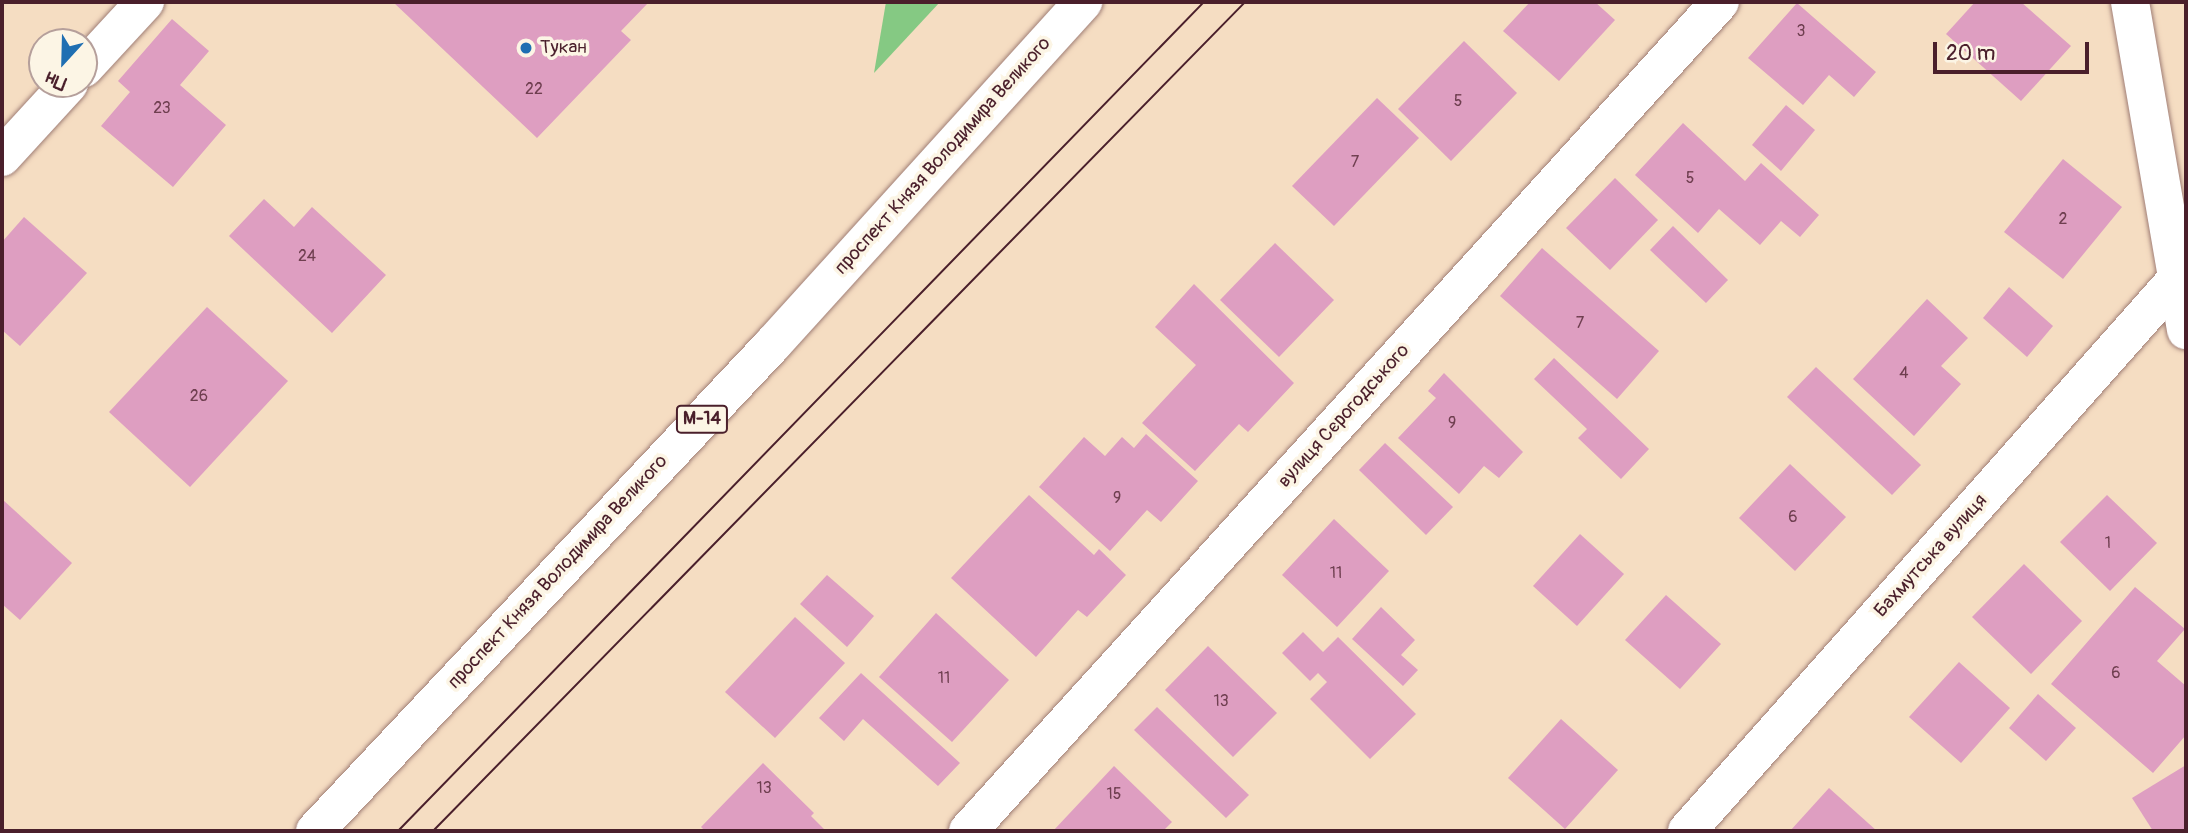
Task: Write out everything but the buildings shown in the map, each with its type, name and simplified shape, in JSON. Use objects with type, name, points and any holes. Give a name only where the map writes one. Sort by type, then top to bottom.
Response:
[{"type":"street","points":[[98,53],[145,2]]},
{"type":"street","name":"проспект Князя Володимира Великого","points":[[314,831],[773,344],[1083,2]]},
{"type":"street","name":"вулиця Сєрогодського","points":[[968,831],[1720,2]]},
{"type":"street","points":[[2130,2],[2186,330]]},
{"type":"street","points":[[2,157],[56,98]]},
{"type":"street","name":"Бахмутська вулиця","points":[[1687,831],[2176,280]]},
{"type":"green space","points":[[886,2],[940,2],[874,73]]},
{"type":"tram line","points":[[398,831],[1204,2]]},
{"type":"tram line","points":[[433,831],[1245,2]]},
{"type":"place","name":"Тукан","points":[[526,48]]}]
